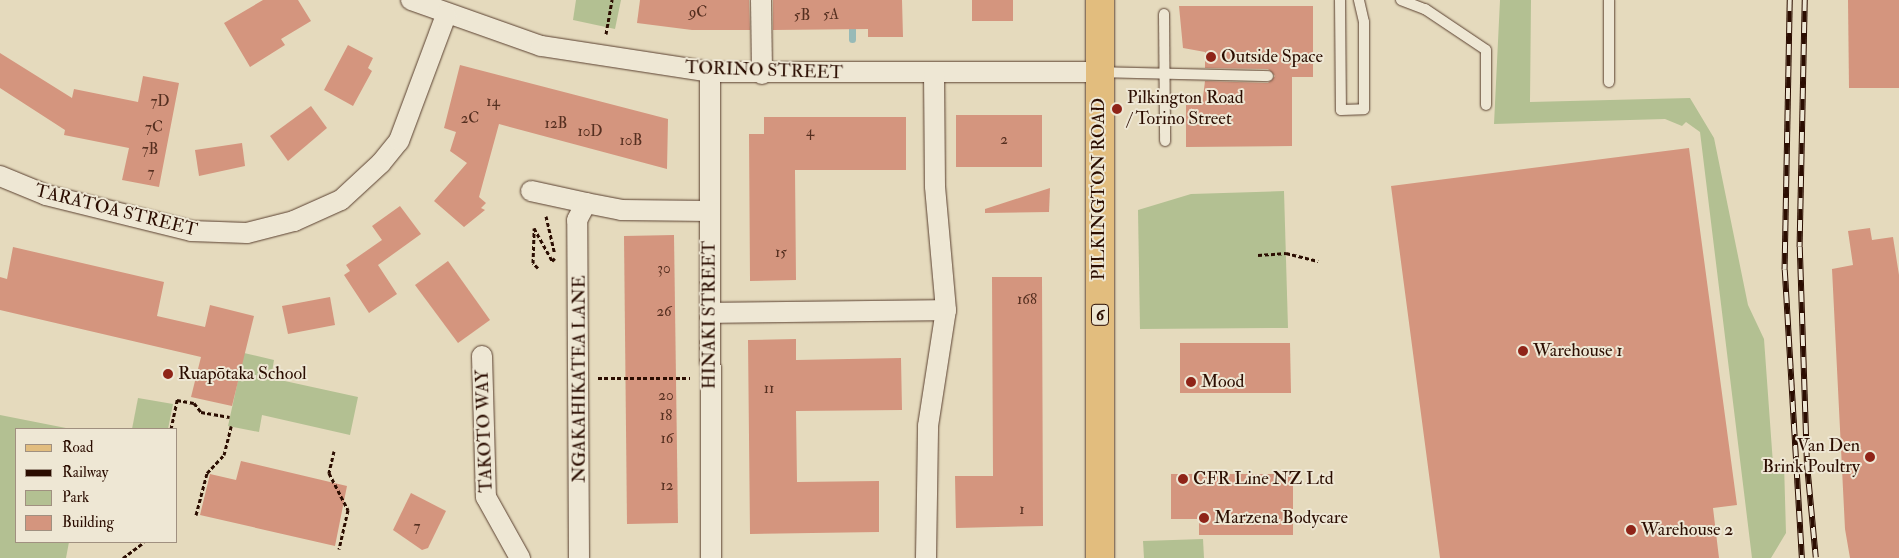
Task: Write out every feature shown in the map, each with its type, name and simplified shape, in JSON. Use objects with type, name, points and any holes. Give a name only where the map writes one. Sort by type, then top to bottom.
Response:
[{"type":"main road","name":"PILKINGTON ROAD","points":[[1100,0],[1098,72],[1100,558]]},
{"type":"street","name":"TORINO STREET","points":[[411,0],[446,15],[527,42],[602,59],[710,72],[762,74],[1098,72]]},
{"type":"street","points":[[761,0],[762,74]]},
{"type":"street","name":"TARATOA STREET","points":[[0,176],[46,195],[191,231],[247,233],[294,222],[340,200],[381,163],[399,141],[446,15]]},
{"type":"street","name":"HINAKI STREET","points":[[710,72],[711,558]]},
{"type":"street","points":[[926,558],[928,426],[946,310],[935,186],[934,74]]},
{"type":"street","points":[[531,191],[621,210],[710,211]]},
{"type":"street","name":"NGAKAHIKATEA LANE","points":[[579,558],[577,220],[586,203]]},
{"type":"street","points":[[711,313],[946,310]]},
{"type":"street","name":"TAKOTO WAY","points":[[482,356],[486,497],[520,558]]},
{"type":"lane","points":[[1340,0],[1341,110],[1364,109],[1364,22],[1359,0]]},
{"type":"lane","points":[[1401,0],[1425,9],[1486,50],[1486,105]]},
{"type":"lane","points":[[1609,0],[1609,82]]},
{"type":"lane","points":[[1164,14],[1165,141]]},
{"type":"lane","points":[[1098,72],[1164,73],[1205,78],[1268,76]]},
{"type":"path","points":[[602,59],[612,0]]},
{"type":"path","points":[[538,268],[533,262],[534,228],[552,261],[556,259],[546,212]]},
{"type":"path","points":[[1258,255],[1286,253],[1318,261]]},
{"type":"path","points":[[592,378],[710,378]]},
{"type":"path","points":[[171,428],[177,400],[194,403],[201,412],[230,418]]},
{"type":"path","points":[[196,515],[207,473],[224,455],[231,426]]},
{"type":"path","points":[[334,451],[330,472],[348,510],[339,549]]},
{"type":"path","points":[[123,558],[143,543]]},
{"type":"green space","points":[[576,0],[621,0],[615,29],[573,20]]},
{"type":"green space","points":[[1500,0],[1531,0],[1530,102],[1690,98],[1714,138],[1748,305],[1764,339],[1773,464],[1784,463],[1786,533],[1771,558],[1752,558],[1700,132],[1686,122],[1682,126],[1665,119],[1494,124]]},
{"type":"green space","points":[[1284,191],[1288,328],[1140,329],[1138,210],[1191,194]]},
{"type":"green space","points":[[244,353],[274,360],[271,378],[358,397],[350,435],[262,415],[259,432],[228,426]]},
{"type":"green space","points":[[138,398],[173,404],[168,428],[132,428]]},
{"type":"green space","points":[[0,415],[66,428],[15,428],[15,543],[69,543],[66,558],[0,558]]},
{"type":"green space","points":[[1203,539],[1204,558],[1144,558],[1143,541]]},
{"type":"building","points":[[263,0],[298,0],[311,21],[281,39],[285,45],[250,67],[224,23]]},
{"type":"building","points":[[640,0],[749,0],[750,30],[692,30],[637,23]]},
{"type":"building","points":[[773,0],[902,0],[903,37],[868,37],[868,29],[773,30]]},
{"type":"building","points":[[972,0],[1013,0],[1013,21],[972,21]]},
{"type":"building","points":[[1848,0],[1899,0],[1899,88],[1849,88]]},
{"type":"building","points":[[1179,6],[1313,6],[1313,77],[1292,77],[1292,146],[1186,147],[1186,105],[1202,105],[1205,81],[1268,83],[1275,76],[1268,69],[1205,68],[1205,52],[1183,48]]},
{"type":"building","points":[[348,45],[373,58],[368,68],[372,71],[353,106],[324,90]]},
{"type":"building","points":[[0,53],[72,98],[74,89],[138,102],[143,76],[179,83],[159,187],[122,180],[129,148],[64,135],[65,130],[0,88]]},
{"type":"building","points":[[460,65],[668,119],[667,169],[499,124],[479,197],[486,203],[481,208],[485,210],[464,227],[434,201],[467,163],[450,151],[456,132],[444,128]]},
{"type":"building","points":[[311,106],[327,128],[288,161],[270,136]]},
{"type":"building","points":[[956,115],[1042,115],[1042,167],[956,167]]},
{"type":"building","points":[[764,117],[906,117],[906,170],[795,170],[796,280],[750,281],[749,134],[764,134]]},
{"type":"building","points":[[242,143],[245,166],[199,176],[195,150]]},
{"type":"building","name":"Warehouse 1","points":[[1689,148],[1737,505],[1713,508],[1719,558],[1440,558],[1391,186]]},
{"type":"building","points":[[1050,188],[1049,212],[985,213],[985,209]]},
{"type":"building","points":[[400,206],[421,234],[378,265],[397,294],[369,313],[344,275],[350,271],[346,265],[382,240],[372,226]]},
{"type":"building","name":"Van Den Brink Poultry","points":[[1870,228],[1872,240],[1893,237],[1899,275],[1899,558],[1850,558],[1845,529],[1832,269],[1853,265],[1848,231]]},
{"type":"building","points":[[674,235],[678,523],[627,524],[624,236]]},
{"type":"building","points":[[13,247],[164,282],[157,316],[205,327],[210,305],[254,316],[232,406],[191,397],[201,357],[0,310],[0,277],[7,279]]},
{"type":"building","points":[[448,261],[490,320],[458,343],[415,285]]},
{"type":"building","points":[[992,277],[1042,277],[1043,526],[956,528],[955,476],[993,476]]},
{"type":"building","points":[[330,297],[335,325],[288,334],[282,306]]},
{"type":"building","points":[[796,339],[796,360],[901,358],[902,410],[796,411],[797,482],[879,481],[879,532],[750,534],[748,340]]},
{"type":"building","points":[[1180,343],[1290,343],[1291,393],[1180,393]]},
{"type":"building","points":[[241,461],[347,486],[335,546],[200,515],[210,474],[236,480]]},
{"type":"building","points":[[1171,474],[1293,474],[1293,535],[1199,535],[1199,519],[1171,519]]},
{"type":"building","points":[[411,493],[446,511],[428,548],[422,550],[393,530]]},
{"type":"waterway","points":[[852,22],[852,39]]},
{"type":"railway","points":[[1790,0],[1785,270],[1802,558]]},
{"type":"railway","points":[[1805,0],[1800,247],[1807,462],[1816,558]]},
{"type":"place","name":"Outside Space","points":[[1211,57]]},
{"type":"place","name":"Pilkington Road / Torino Street","points":[[1117,109]]},
{"type":"place","name":"Warehouse 1","points":[[1523,351]]},
{"type":"place","name":"Ruapōtaka School","points":[[168,374]]},
{"type":"place","name":"Mood","points":[[1191,382]]},
{"type":"place","name":"Van Den Brink Poultry","points":[[1870,457]]},
{"type":"place","name":"CFR Line NZ Ltd","points":[[1183,479]]},
{"type":"place","name":"Marzena Bodycare","points":[[1204,518]]},
{"type":"place","name":"Warehouse 2","points":[[1631,530]]}]
